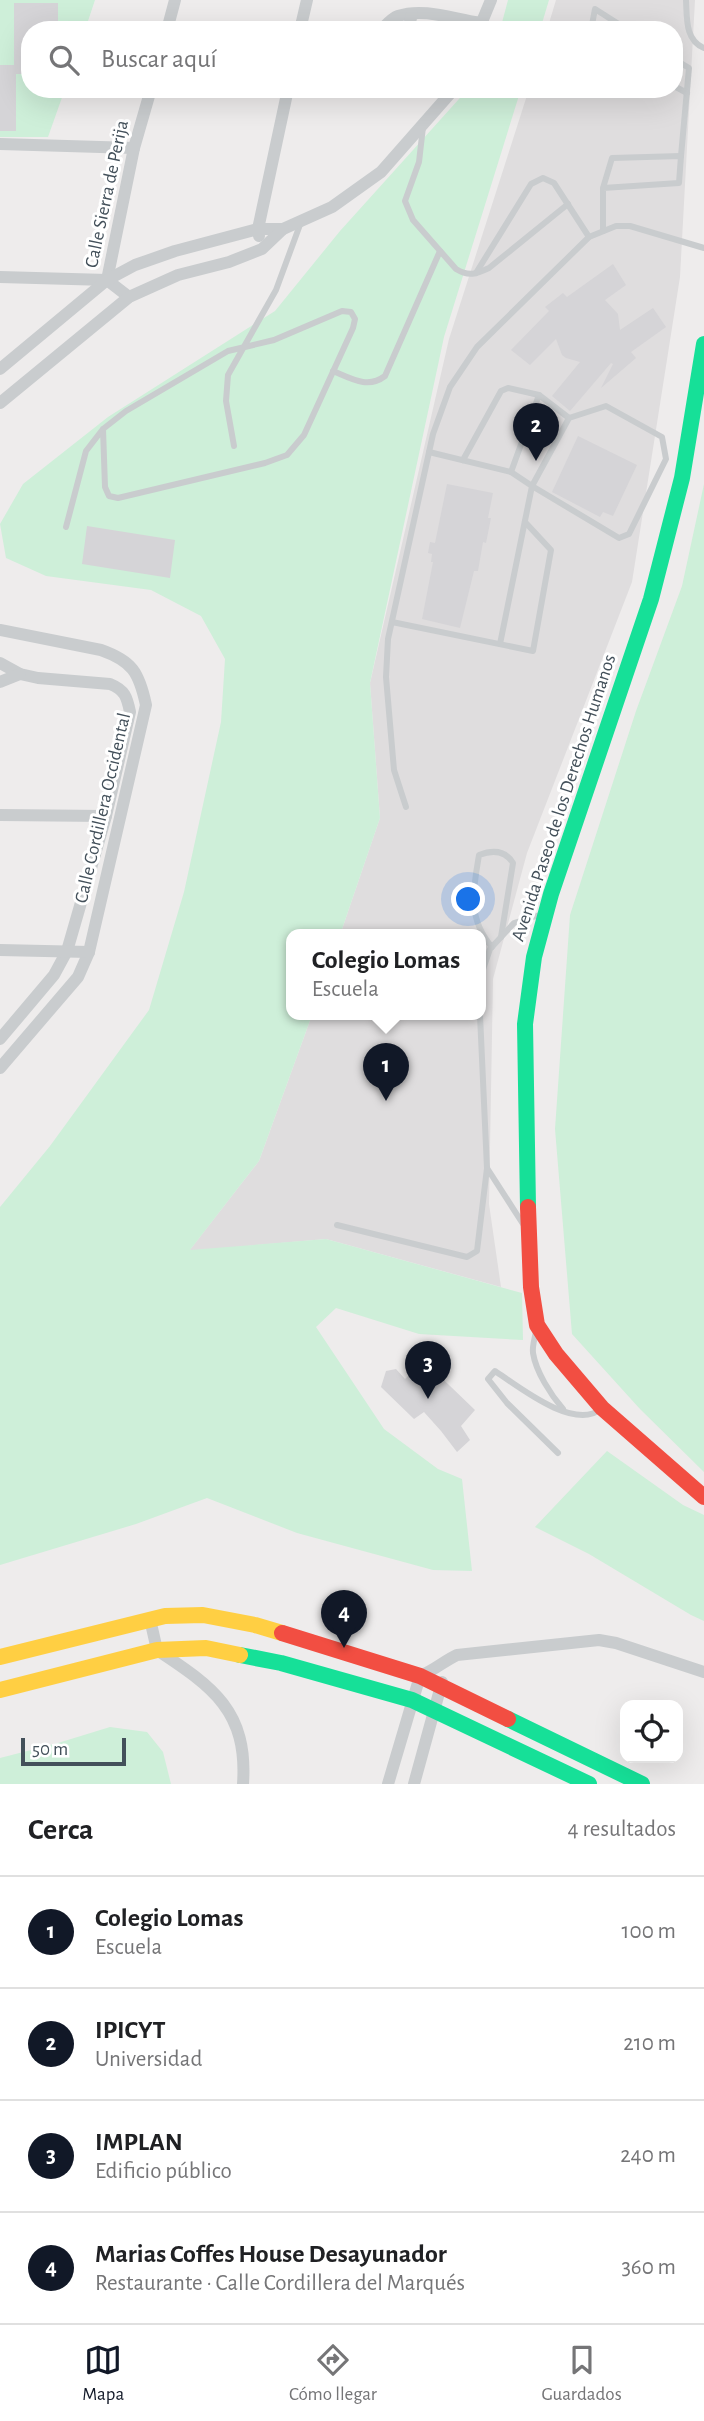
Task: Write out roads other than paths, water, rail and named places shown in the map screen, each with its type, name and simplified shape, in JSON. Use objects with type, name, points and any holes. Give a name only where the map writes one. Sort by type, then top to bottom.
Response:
[{"type":"street","points":[[169,21],[175,0]]},
{"type":"street","points":[[302,21],[307,0]]},
{"type":"street","points":[[482,21],[491,0]]},
{"type":"street","points":[[391,21],[396,16],[434,13],[460,21]]},
{"type":"street","points":[[410,21],[412,14]]},
{"type":"street","name":"Calle Sierra de Perija","points":[[129,297],[107,280],[134,148],[148,98]]},
{"type":"street","points":[[262,249],[258,229],[286,98]]},
{"type":"street","points":[[0,369],[107,280],[135,265],[175,251],[258,229],[283,229],[332,208],[381,172],[446,98]]},
{"type":"street","points":[[0,144],[134,148]]},
{"type":"street","points":[[0,403],[129,297],[178,275],[229,262],[262,249],[283,229]]},
{"type":"street","points":[[0,277],[107,280]]},
{"type":"street","name":"Avenida Paseo de los Derechos Humanos","points":[[704,344],[682,478],[651,598],[546,913],[534,957],[524,1024],[528,1231],[531,1287],[537,1325],[556,1354],[602,1408],[704,1497]]},
{"type":"street","name":"Calle Cordillera Occidental","points":[[0,630],[101,650],[116,656],[128,663],[137,673],[146,705],[89,952],[78,977],[0,1068]]},
{"type":"street","name":"Calle Cordillera Occidental","points":[[0,663],[20,674],[38,678],[101,681],[119,687],[127,696],[130,712],[106,816],[67,951],[54,975],[0,1038]]},
{"type":"street","points":[[0,681],[20,674]]},
{"type":"street","points":[[0,815],[106,816]]},
{"type":"street","points":[[0,950],[89,952]]},
{"type":"street","points":[[0,1657],[165,1616],[203,1615],[255,1625],[420,1676],[637,1783]]},
{"type":"street","points":[[150,1619],[157,1650],[191,1673],[221,1700],[233,1718],[244,1765],[243,1784]]},
{"type":"street","points":[[388,1784],[420,1676],[440,1668],[457,1655],[599,1640],[704,1672]]},
{"type":"street","points":[[0,1690],[157,1650],[206,1648],[281,1663],[412,1700],[589,1784]]},
{"type":"street","points":[[414,1784],[443,1686],[440,1668]]},
{"type":"lane","points":[[686,0],[687,25],[693,41],[704,48]]},
{"type":"lane","points":[[593,21],[595,9],[614,21]]},
{"type":"lane","points":[[603,188],[679,183],[689,68],[683,64]]},
{"type":"lane","points":[[683,91],[687,93]]},
{"type":"lane","points":[[423,124],[419,162],[405,201],[413,220],[456,269],[466,275],[475,275],[489,268],[568,204]]},
{"type":"lane","points":[[603,231],[603,188],[612,158],[681,156]]},
{"type":"lane","points":[[475,275],[531,184],[543,178],[554,183],[589,236]]},
{"type":"lane","points":[[234,446],[226,401],[228,374],[276,290],[301,222]]},
{"type":"lane","points":[[406,807],[394,770],[386,677],[388,639],[429,452],[450,387],[477,347],[589,236],[616,226],[630,226],[704,248]]},
{"type":"lane","points":[[333,371],[366,384],[377,382],[385,376],[440,251]]},
{"type":"lane","points":[[66,527],[86,451],[103,429],[126,411],[228,351],[274,340],[342,311],[351,312],[355,319],[354,328],[304,435],[286,455],[265,463],[118,498],[109,496],[105,487],[103,429]]},
{"type":"lane","points":[[463,460],[501,391],[508,388],[539,395],[569,418]]},
{"type":"lane","points":[[511,472],[539,395]]},
{"type":"lane","points":[[429,452],[511,472],[532,486],[619,538],[629,534],[666,459],[662,437],[606,406],[569,418],[532,486],[499,644]]},
{"type":"lane","points":[[392,622],[533,652],[551,550],[525,522]]},
{"type":"lane","points":[[479,929],[473,905],[479,855],[489,851],[506,855],[513,863],[501,937]]},
{"type":"lane","points":[[486,964],[492,947],[514,923],[546,913]]},
{"type":"lane","points":[[486,940],[492,947]]},
{"type":"lane","points":[[337,1225],[467,1257],[477,1251],[487,1168],[480,1020]]},
{"type":"lane","points":[[487,1168],[528,1231]]},
{"type":"lane","points":[[537,1325],[533,1353],[538,1368],[556,1401],[567,1413]]},
{"type":"lane","points":[[558,1453],[507,1403],[488,1379],[495,1371],[536,1398],[567,1413],[584,1417],[594,1415],[602,1408]]},
{"type":"place","name":"IPICYT","points":[[536,461]]},
{"type":"place","name":"Colegio Lomas","points":[[386,1101]]},
{"type":"place","name":"IMPLAN","points":[[428,1399]]},
{"type":"place","name":"Marias Coffes House Desayunador","points":[[344,1648]]}]
